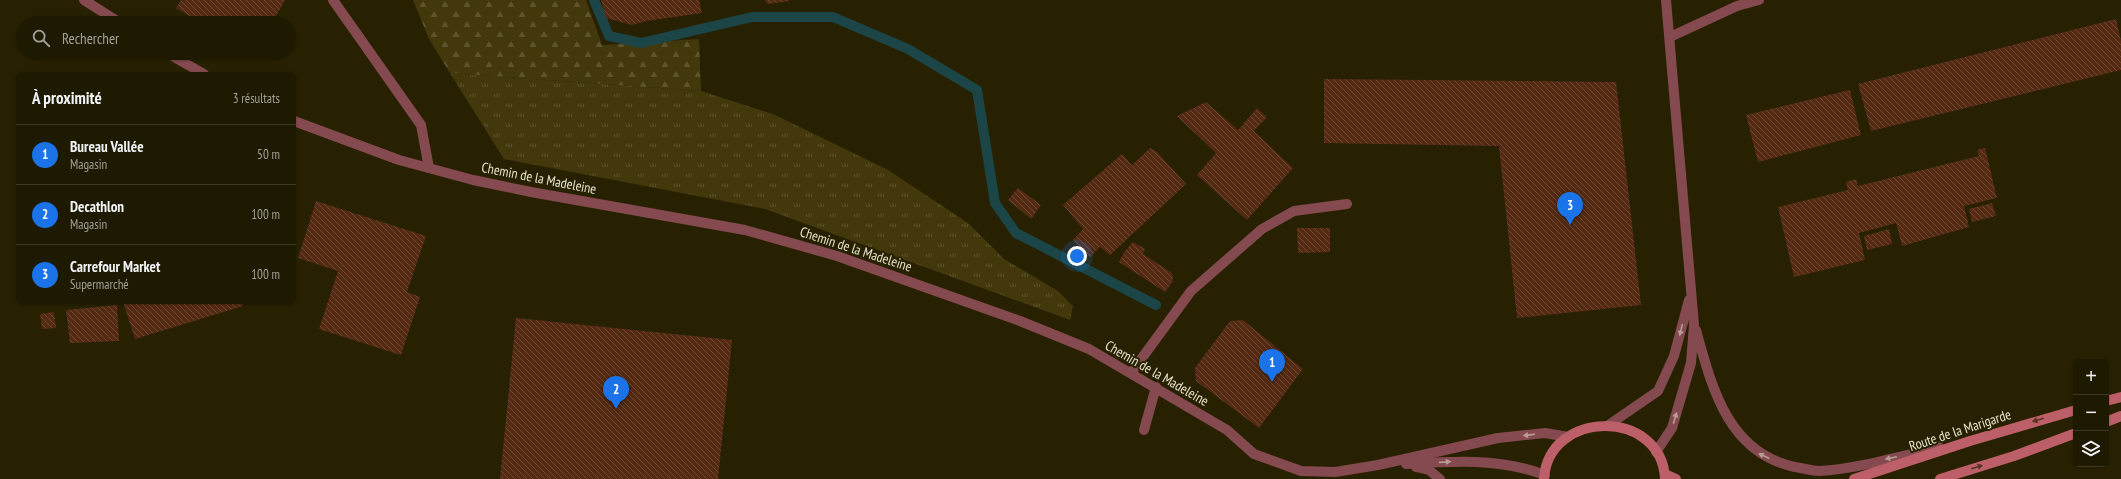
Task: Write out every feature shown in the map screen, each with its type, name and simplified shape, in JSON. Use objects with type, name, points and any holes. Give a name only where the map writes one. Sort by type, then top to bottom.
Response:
[{"type":"main road","points":[[2109,400],[2121,397]]},
{"type":"main road","name":"Route de la Marigarde","points":[[1854,479],[1970,441],[2073,411]]},
{"type":"main road","points":[[2109,421],[2121,416]]},
{"type":"main road","points":[[1544,477],[1549,460],[1557,448],[1568,437],[1588,427],[1610,424],[1628,429],[1644,438],[1656,452],[1665,477],[1676,479]]},
{"type":"main road","points":[[1940,479],[2014,456],[2073,434]]},
{"type":"street","points":[[84,0],[109,16]]},
{"type":"street","points":[[334,0],[421,126],[429,168]]},
{"type":"street","points":[[1656,452],[1672,428],[1691,363],[1694,325],[1666,0]]},
{"type":"street","points":[[1670,37],[1737,6],[1759,0]]},
{"type":"street","points":[[179,60],[200,72]]},
{"type":"street","name":"Chemin de la Madeleine","points":[[296,122],[399,160],[429,168],[531,192],[745,230],[837,256],[1020,321],[1082,346],[1156,387],[1227,430],[1254,454],[1302,471],[1335,472],[1378,465]]},
{"type":"street","points":[[1131,374],[1191,291],[1262,229],[1294,211],[1347,204]]},
{"type":"street","points":[[1610,424],[1658,391],[1674,356],[1691,292]]},
{"type":"street","points":[[1694,325],[1703,356],[1724,412],[1734,428],[1757,452],[1783,464],[1818,471],[1866,463],[1970,441]]},
{"type":"street","points":[[1144,430],[1156,387]]},
{"type":"street","points":[[1378,465],[1498,438],[1545,433],[1568,437]]},
{"type":"street","points":[[1378,465],[1464,460],[1503,464],[1529,469],[1544,477]]},
{"type":"street","points":[[1406,464],[1429,470],[1440,479]]},
{"type":"green space","points":[[413,0],[586,0],[602,45],[699,39],[701,91],[450,73],[429,39]]},
{"type":"green space","points":[[450,73],[701,91],[773,114],[888,170],[968,223],[1004,259],[1058,291],[1073,306],[1070,320],[765,209],[504,159]]},
{"type":"building","points":[[181,0],[285,0],[276,16],[189,16],[176,8]]},
{"type":"building","points":[[601,0],[699,0],[702,13],[646,21],[632,25],[606,18]]},
{"type":"building","points":[[765,0],[789,0],[789,1],[768,4]]},
{"type":"building","points":[[2116,19],[2121,41],[2121,70],[1871,131],[1858,84]]},
{"type":"building","points":[[1324,79],[1616,82],[1641,305],[1517,318],[1499,146],[1324,143]]},
{"type":"building","points":[[1850,90],[1861,135],[1758,162],[1746,115]]},
{"type":"building","points":[[1206,102],[1238,130],[1257,108],[1267,117],[1254,131],[1293,168],[1247,220],[1197,175],[1216,153],[1177,116]]},
{"type":"building","points":[[1150,148],[1157,152],[1186,184],[1110,255],[1100,247],[1090,257],[1073,240],[1083,229],[1063,205],[1122,154],[1132,165]]},
{"type":"building","points":[[1985,148],[1997,198],[1964,206],[1969,227],[1902,246],[1896,223],[1859,233],[1865,260],[1794,277],[1778,207],[1848,190],[1846,182],[1856,179],[1858,186],[1979,156],[1977,150]]},
{"type":"building","points":[[1018,188],[1041,205],[1031,219],[1008,200]]},
{"type":"building","points":[[316,201],[426,236],[407,292],[420,297],[401,355],[319,329],[338,271],[298,258]]},
{"type":"building","points":[[1992,203],[1996,216],[1972,222],[1969,209]]},
{"type":"building","points":[[1297,228],[1330,228],[1330,252],[1298,253]]},
{"type":"building","points":[[1889,229],[1892,244],[1867,250],[1864,236]]},
{"type":"building","points":[[1133,242],[1145,249],[1143,254],[1172,273],[1173,281],[1165,292],[1119,262],[1125,251]]},
{"type":"building","points":[[124,304],[242,304],[243,306],[135,339]]},
{"type":"building","points":[[117,305],[119,341],[70,343],[66,310]]},
{"type":"building","points":[[54,312],[56,328],[42,329],[40,314]]},
{"type":"building","points":[[516,318],[732,340],[718,479],[500,479]]},
{"type":"building","points":[[1243,320],[1303,369],[1259,428],[1196,381],[1195,368],[1230,321]]},
{"type":"waterway","points":[[594,0],[609,36],[641,43],[752,17],[833,17],[908,49],[977,90],[995,203],[1016,233],[1156,305]]},
{"type":"place","name":"Carrefour Market","points":[[1570,225]]},
{"type":"place","name":"Bureau Vallée","points":[[1272,382]]},
{"type":"place","name":"Decathlon","points":[[616,409]]}]
